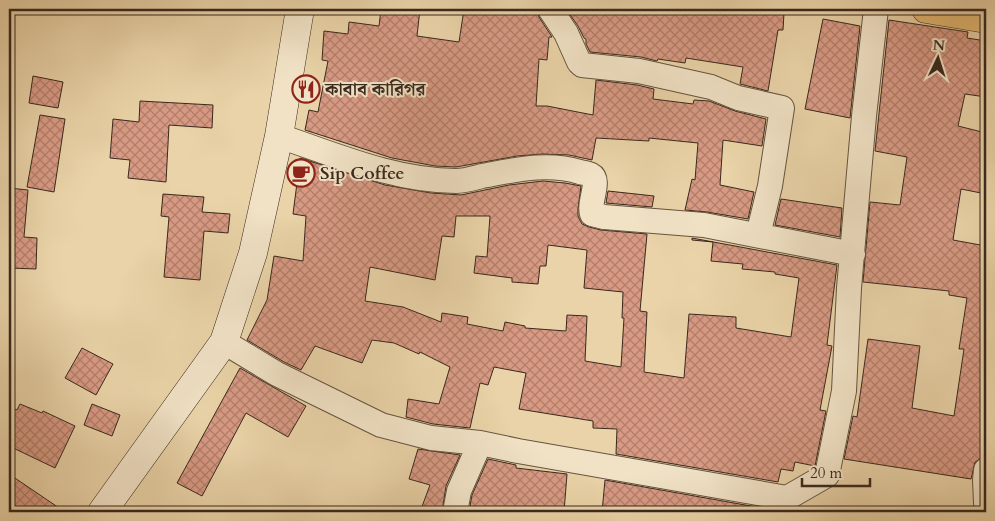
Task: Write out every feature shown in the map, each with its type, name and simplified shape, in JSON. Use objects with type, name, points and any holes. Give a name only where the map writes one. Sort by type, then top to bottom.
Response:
[{"type":"main road","points":[[102,512],[224,342],[254,253],[279,136],[300,9]]},
{"type":"main road","points":[[926,9],[986,19]]},
{"type":"street","points":[[550,9],[566,33],[582,65],[639,70],[711,86],[738,98],[782,108],[770,186],[758,235]]},
{"type":"street","points":[[224,342],[277,374],[381,425],[431,438],[480,443],[781,505],[827,475],[844,391],[849,288],[864,116],[876,9]]},
{"type":"street","points":[[279,136],[382,170],[408,176],[457,181],[544,166],[569,169],[592,175],[595,179],[596,184],[591,204],[592,214],[604,217],[704,225],[852,254]]},
{"type":"street","points":[[456,512],[459,491],[480,443]]},
{"type":"street","points":[[986,470],[986,503]]},
{"type":"building","points":[[381,9],[420,9],[417,36],[459,42],[464,9],[536,9],[552,37],[549,37],[547,60],[539,59],[536,106],[547,106],[593,115],[596,80],[654,89],[653,99],[693,104],[694,100],[709,101],[735,111],[766,119],[762,146],[723,140],[720,185],[754,192],[748,219],[685,210],[692,179],[695,180],[698,143],[649,138],[649,141],[596,138],[592,160],[569,155],[542,154],[517,156],[456,167],[435,166],[392,158],[305,130],[309,110],[318,112],[328,61],[322,60],[324,31],[348,34],[349,22],[379,26]]},
{"type":"building","points":[[566,9],[760,9],[784,13],[783,30],[778,30],[768,91],[740,84],[743,67],[686,58],[685,63],[590,52],[586,39]]},
{"type":"building","points":[[823,19],[860,26],[850,118],[805,109]]},
{"type":"building","points":[[889,20],[968,32],[967,38],[986,41],[986,97],[965,94],[958,126],[986,133],[986,194],[961,189],[953,240],[986,246],[986,346],[982,372],[986,373],[986,438],[983,457],[975,462],[971,479],[844,459],[853,416],[857,417],[868,339],[920,346],[912,408],[954,416],[964,349],[959,349],[967,298],[949,295],[949,291],[863,282],[870,202],[900,205],[907,157],[875,151]]},
{"type":"building","points":[[33,76],[63,82],[58,108],[29,103]]},
{"type":"building","points":[[140,101],[213,105],[212,128],[169,125],[166,182],[128,178],[130,160],[110,158],[113,119],[139,122]]},
{"type":"building","points":[[40,115],[65,119],[54,192],[27,187]]},
{"type":"building","points":[[300,158],[385,185],[431,193],[461,195],[509,185],[543,181],[581,186],[578,216],[582,224],[601,230],[647,234],[640,311],[647,312],[644,372],[684,378],[689,314],[736,317],[736,328],[791,337],[799,278],[775,274],[775,272],[742,269],[743,264],[711,261],[713,242],[692,240],[692,238],[837,265],[827,345],[832,346],[820,410],[826,411],[815,466],[795,462],[793,471],[781,469],[778,482],[616,454],[617,429],[593,428],[593,421],[519,409],[526,373],[494,367],[488,385],[480,383],[470,428],[433,424],[406,417],[408,399],[439,404],[450,367],[420,352],[419,354],[394,343],[372,340],[362,363],[315,346],[301,370],[284,362],[247,340],[267,300],[274,256],[303,261],[306,216],[293,214],[297,183],[294,183]],"holes":[[[456,216],[490,216],[487,257],[476,256],[474,273],[512,278],[512,282],[538,284],[540,266],[546,266],[548,245],[587,250],[584,288],[623,292],[622,318],[624,318],[621,367],[585,361],[587,316],[567,315],[566,331],[525,328],[525,326],[505,322],[503,331],[467,324],[468,317],[442,313],[441,322],[403,307],[365,301],[370,267],[435,280],[442,236],[454,237]]]},
{"type":"building","points":[[9,188],[28,190],[24,237],[37,238],[36,269],[9,268]]},
{"type":"building","points":[[608,191],[654,196],[652,207],[606,203]]},
{"type":"building","points":[[163,194],[204,197],[202,212],[230,214],[228,233],[204,231],[200,280],[164,277],[169,217],[161,216]]},
{"type":"building","points":[[781,199],[842,208],[840,237],[775,225]]},
{"type":"building","points":[[82,348],[113,364],[96,395],[65,378]]},
{"type":"building","points":[[240,368],[306,406],[288,437],[246,413],[202,496],[177,483]]},
{"type":"building","points":[[20,404],[42,413],[43,411],[75,426],[55,468],[9,446],[9,407],[17,410]]},
{"type":"building","points":[[92,404],[120,415],[112,436],[84,425]]},
{"type":"building","points":[[418,449],[460,455],[446,486],[442,512],[420,512],[430,485],[409,479]]},
{"type":"building","points":[[488,459],[516,465],[516,468],[567,474],[564,512],[469,512],[472,495]]},
{"type":"building","points":[[9,474],[65,512],[9,512]]},
{"type":"building","points":[[605,480],[762,508],[762,512],[602,512]]},
{"type":"place","name":"কাবাব কারিগর","points":[[306,89]]},
{"type":"place","name":"Sip Coffee","points":[[301,173]]}]
